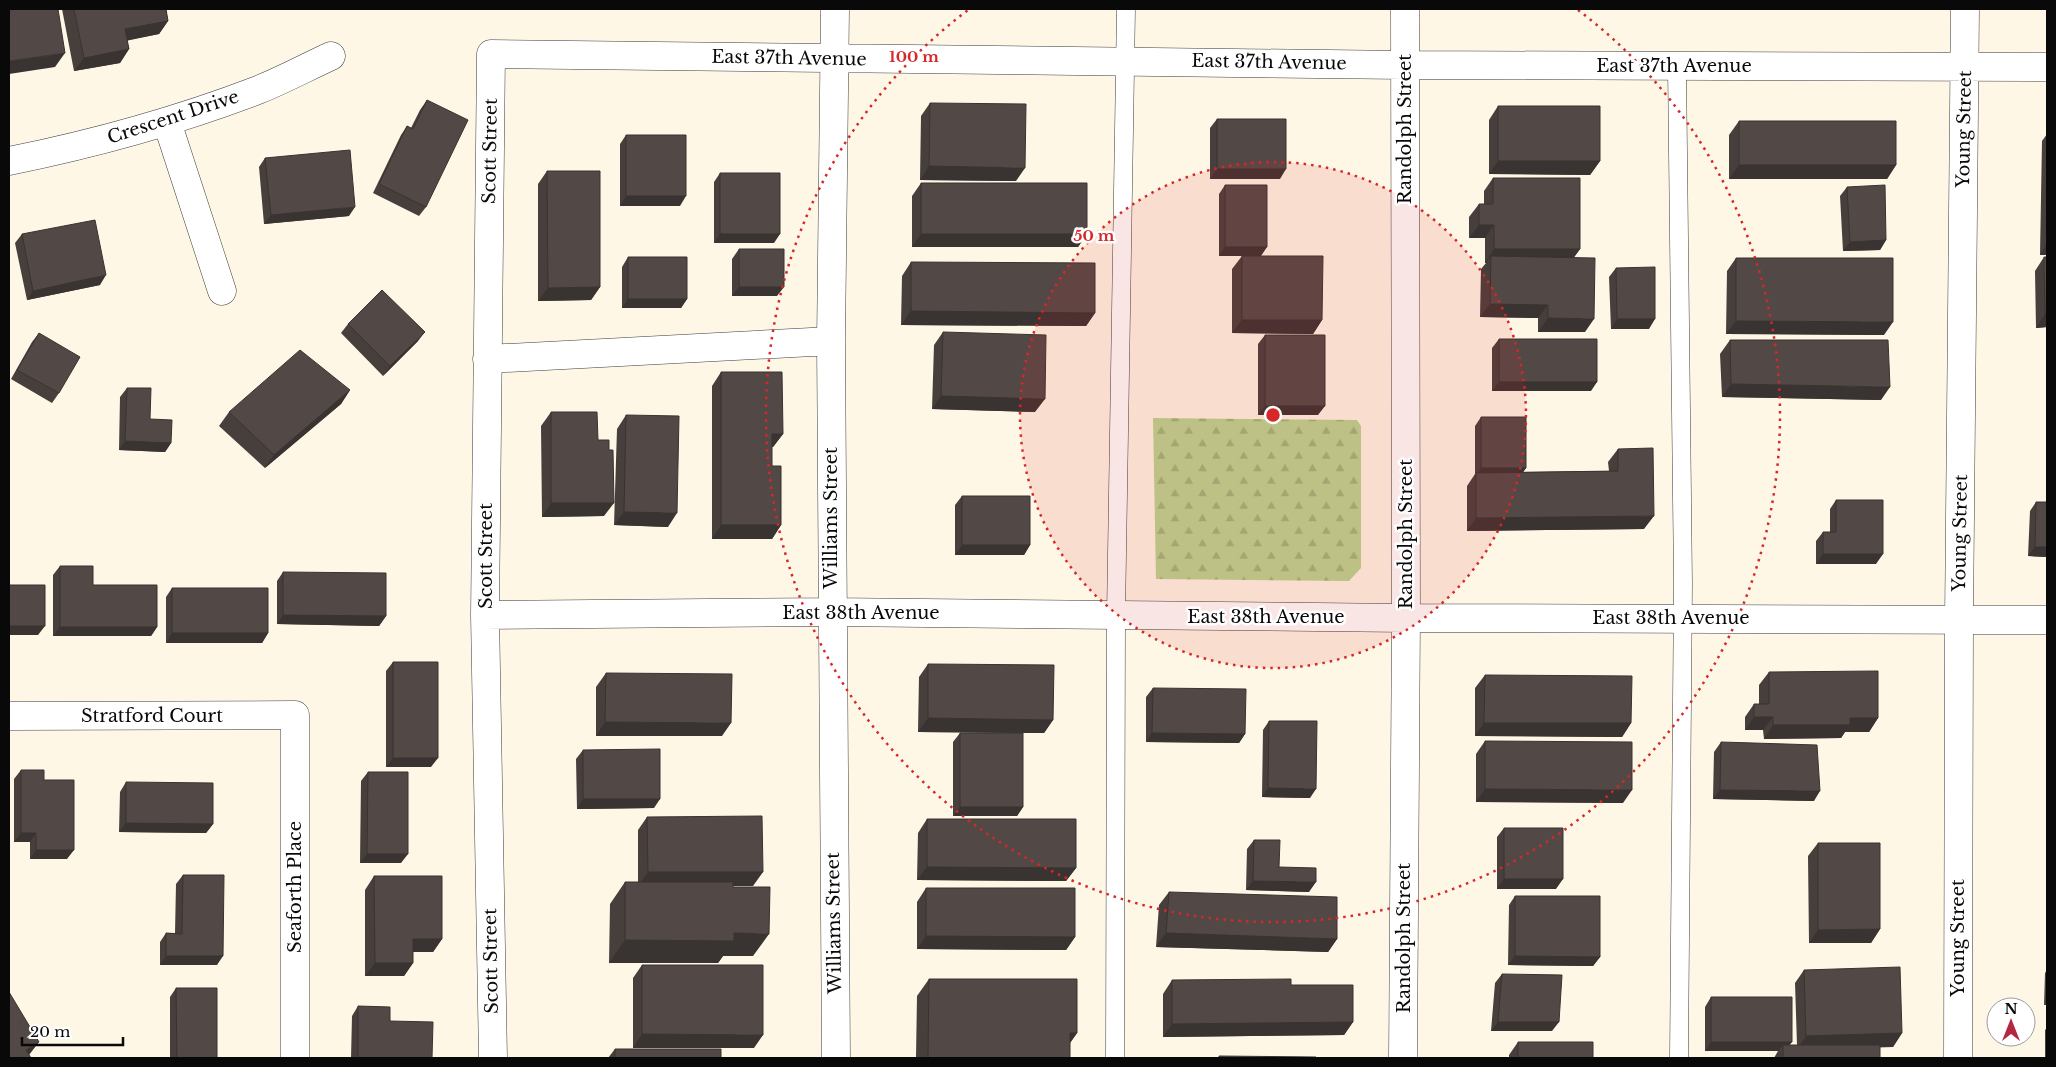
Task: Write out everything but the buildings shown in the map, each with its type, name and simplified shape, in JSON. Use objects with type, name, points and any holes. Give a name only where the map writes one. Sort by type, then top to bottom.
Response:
[{"type":"street","name":"Williams Street","points":[[835,9],[831,341],[831,612],[836,1058]]},
{"type":"street","name":"Randolph Street","points":[[1403,1058],[1406,618],[1405,9]]},
{"type":"street","name":"Young Street","points":[[1958,1058],[1959,619],[1965,9]]},
{"type":"street","name":"East 37th Avenue","points":[[491,54],[1405,64],[2047,67]]},
{"type":"street","name":"Scott Street","points":[[491,54],[485,616],[493,1058]]},
{"type":"street","name":"Crescent Drive","points":[[9,161],[67,149],[167,122],[259,89],[331,56]]},
{"type":"street","points":[[167,122],[222,291]]},
{"type":"street","points":[[487,359],[831,341]]},
{"type":"street","name":"East 38th Avenue","points":[[485,616],[831,612],[1406,618],[2047,620]]},
{"type":"street","name":"Stratford Court","points":[[9,716],[295,715]]},
{"type":"street","name":"Seaforth Place","points":[[295,715],[295,1058]]},
{"type":"lane","points":[[1115,1058],[1116,616],[1126,9]]},
{"type":"lane","points":[[1677,66],[1683,618],[1679,1058]]},
{"type":"green space","points":[[1153,418],[1357,420],[1361,426],[1361,568],[1349,581],[1156,579]]}]
